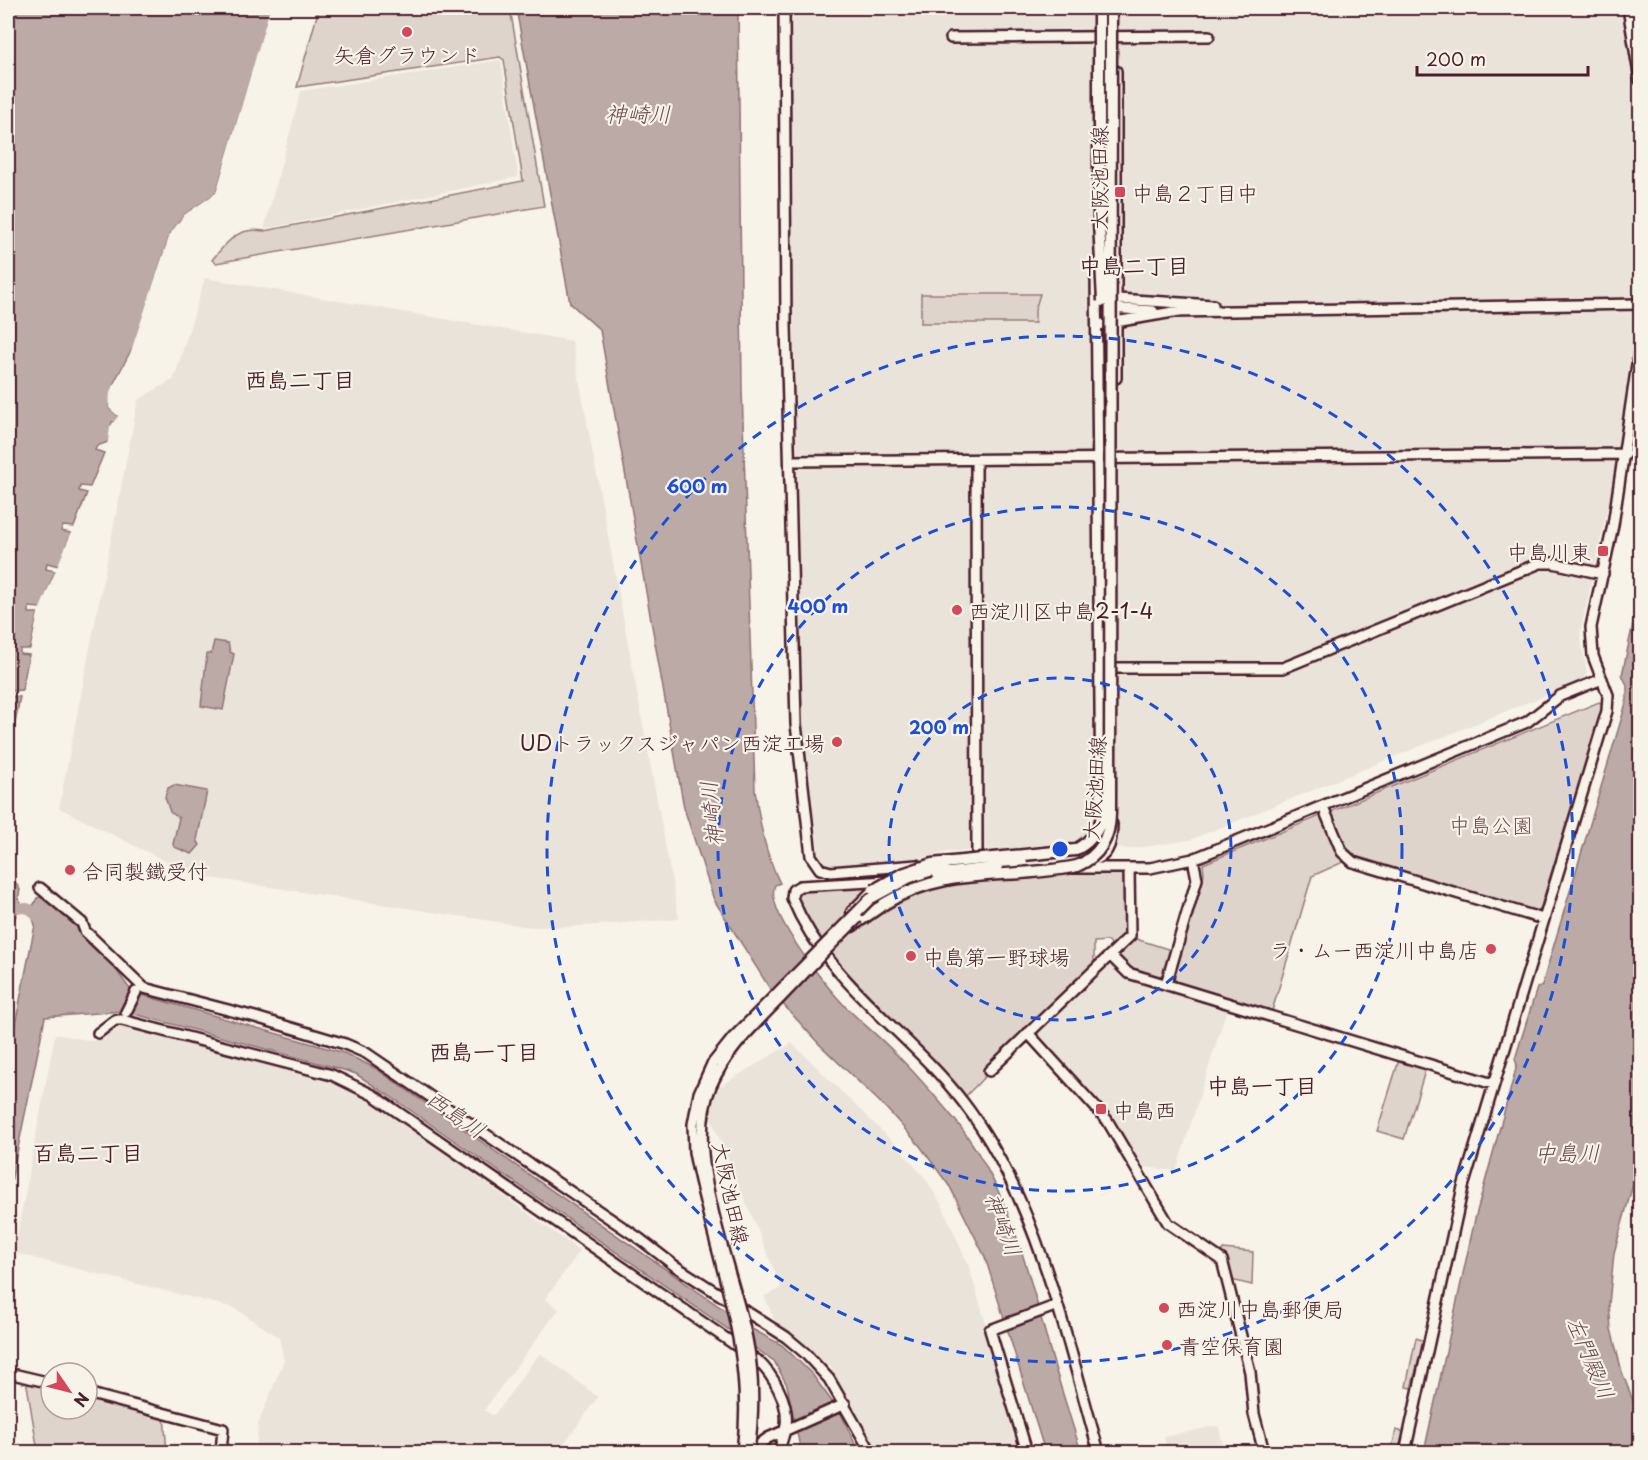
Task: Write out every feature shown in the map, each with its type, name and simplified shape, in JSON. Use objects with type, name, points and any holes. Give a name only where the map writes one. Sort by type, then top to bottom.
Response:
[{"type":"highway","points":[[1096,278],[1104,254],[1105,232],[1105,45],[1100,8]]},
{"type":"highway","points":[[835,937],[867,895],[902,874],[954,860],[1075,850],[1094,835],[1102,818],[1103,308],[1100,222],[1100,8]]},
{"type":"highway","points":[[1105,37],[1106,8]]},
{"type":"highway","points":[[835,937],[914,887],[951,877],[1077,866],[1094,856],[1107,835],[1110,813],[1114,8]]},
{"type":"street","points":[[784,8],[786,325],[796,724],[801,784],[813,861],[820,869],[831,872],[908,867],[943,859],[1056,852]]},
{"type":"street","name":"大阪池田線","points":[[1022,864],[1095,861],[1103,856],[1110,847],[1115,762],[1114,458],[1117,299],[1105,37],[1094,8]]},
{"type":"street","name":"大阪池田線","points":[[742,1452],[746,1424],[745,1378],[740,1340],[695,1158],[694,1113],[703,1083],[718,1056],[835,937],[879,899],[911,882],[953,871],[1082,857],[1090,852],[1099,839],[1101,828],[1096,278],[1105,37],[1114,8]]},
{"type":"street","points":[[1628,8],[1641,80]]},
{"type":"street","points":[[951,38],[1209,36]]},
{"type":"street","points":[[1096,291],[1104,304],[1117,310],[1173,312],[1276,308],[1641,304]]},
{"type":"street","points":[[1117,299],[1276,308]]},
{"type":"street","points":[[1098,325],[1173,312]]},
{"type":"street","points":[[1405,1452],[1463,1187],[1607,711],[1608,696],[1593,656],[1590,638],[1626,454],[1641,344]]},
{"type":"street","points":[[791,460],[1099,460],[1114,458],[1626,454]]},
{"type":"street","points":[[976,460],[977,856]]},
{"type":"street","points":[[1100,668],[1283,668],[1540,563],[1553,563],[1603,574]]},
{"type":"street","points":[[1099,1452],[1053,1307],[1030,1222],[981,1128],[942,1078],[833,967],[809,932],[791,895],[793,890],[800,886],[1059,868],[1158,867],[1193,859],[1527,722],[1560,696],[1602,679]]},
{"type":"street","points":[[1323,807],[1342,852],[1353,862],[1543,920]]},
{"type":"street","points":[[1166,984],[1197,879],[1193,859]]},
{"type":"street","points":[[989,1071],[1131,932],[1129,869]]},
{"type":"street","points":[[40,888],[82,923],[85,931],[144,988],[345,1044],[401,1074],[640,1239],[675,1266],[786,1337],[829,1379],[871,1452]]},
{"type":"street","name":"大阪池田線","points":[[749,1452],[753,1424],[753,1377],[747,1339],[707,1177],[702,1142],[703,1112],[712,1084],[731,1052],[835,937]]},
{"type":"street","points":[[1110,955],[1128,973],[1493,1084]]},
{"type":"street","points":[[126,1012],[136,992]]},
{"type":"street","points":[[98,1033],[116,1020],[122,1020],[299,1066],[353,1083],[757,1360],[772,1377],[780,1393],[786,1425],[779,1443],[781,1452]]},
{"type":"street","points":[[1028,1033],[1107,1120],[1168,1223],[1222,1260],[1250,1372],[1254,1414],[1264,1452]]},
{"type":"street","points":[[1027,1452],[990,1330],[1053,1307]]},
{"type":"street","points":[[17,1375],[39,1380]]},
{"type":"street","points":[[99,1396],[223,1429],[221,1452]]},
{"type":"street","points":[[749,1452],[784,1430],[843,1405]]},
{"type":"shaded area","points":[[791,8],[1622,8],[1627,27],[1640,160],[1634,328],[1615,474],[1580,634],[1587,673],[1583,680],[1190,840],[1130,849],[1069,845],[948,852],[914,860],[826,867],[820,862],[801,720],[794,331],[790,284]]},
{"type":"shaded area","points":[[501,60],[518,177],[264,229],[301,91]]},
{"type":"shaded area","points":[[205,278],[572,341],[679,919],[569,927],[530,927],[205,877],[179,868],[59,808],[138,400],[174,379]]},
{"type":"shaded area","points":[[1107,966],[1112,966],[1121,977],[1228,1006],[1176,1171],[1144,1167],[1110,1116],[1037,1036],[1037,1032]]},
{"type":"shaded area","points":[[122,1023],[339,1081],[360,1092],[580,1251],[545,1299],[559,1309],[484,1410],[492,1415],[495,1414],[540,1353],[598,1397],[558,1452],[256,1452],[258,1424],[284,1360],[279,1337],[234,1308],[14,1253],[55,1034],[94,1041],[114,1024]]},
{"type":"shaded area","points":[[792,1043],[900,1149],[925,1178],[942,1205],[969,1267],[1024,1452],[878,1452],[870,1445],[831,1368],[776,1323],[764,1296],[779,1290],[781,1286],[702,1097]]},
{"type":"shaded area","points":[[1219,1427],[1224,1452],[1167,1452],[1164,1437]]},
{"type":"green space","points":[[319,8],[510,8],[544,206],[216,263],[212,260],[228,241],[247,231],[264,231],[523,181],[504,60],[500,57],[297,87]]},
{"type":"green space","points":[[921,294],[1040,294],[1035,310],[1035,323],[921,323]]},
{"type":"green space","name":"中島公園","points":[[1599,702],[1603,705],[1540,910],[1536,912],[1352,858],[1312,876],[1272,1011],[1177,982],[1173,976],[1204,874],[1203,864]]},
{"type":"green space","points":[[1107,871],[1123,872],[1126,875],[1127,933],[1114,947],[1108,941],[1094,942],[1094,964],[964,1098],[839,968],[810,925],[795,896],[800,889]]},
{"type":"green space","points":[[1133,938],[1171,950],[1164,974],[1159,976],[1130,967],[1120,958],[1121,950]]},
{"type":"green space","points":[[1399,1060],[1426,1068],[1404,1139],[1377,1131]]},
{"type":"green space","points":[[1223,1249],[1253,1252],[1252,1285],[1231,1280],[1225,1256],[1221,1253]]},
{"type":"green space","points":[[1416,1338],[1424,1341],[1411,1388],[1406,1387]]},
{"type":"green space","points":[[32,1381],[39,1383],[39,1421],[99,1421],[99,1399],[164,1416],[167,1452],[38,1452],[27,1385]]},
{"type":"green space","points":[[1396,1430],[1404,1432],[1399,1452],[1391,1452]]},
{"type":"water","points":[[8,8],[271,8],[216,193],[184,215],[170,234],[134,345],[114,383],[109,408],[118,416],[116,422],[112,422],[108,442],[97,446],[95,450],[104,453],[90,487],[80,486],[79,491],[87,493],[74,527],[63,526],[61,531],[71,533],[59,566],[47,563],[46,569],[55,571],[41,608],[29,607],[29,613],[38,613],[30,649],[20,649],[20,654],[29,655],[22,690],[11,691],[11,696],[20,697],[13,733],[8,732]]},
{"type":"water","name":"神崎川","points":[[516,8],[738,8],[742,390],[755,790],[767,850],[780,883],[775,885],[774,896],[786,928],[823,981],[843,1004],[927,1087],[965,1134],[983,1161],[1010,1219],[1021,1250],[1081,1452],[1045,1452],[985,1257],[950,1187],[920,1146],[885,1107],[819,1044],[772,992],[714,900],[684,808],[600,330],[570,303]]},
{"type":"water","name":"中島川","points":[[1640,591],[1640,1159],[1614,1253],[1609,1304],[1611,1329],[1622,1372],[1640,1419],[1640,1452],[1562,1452],[1545,1447],[1534,1452],[1424,1452],[1475,1219],[1517,1065],[1515,1059],[1537,988],[1542,985],[1627,700],[1627,685],[1622,675]]},
{"type":"water","points":[[214,641],[228,643],[230,652],[234,654],[223,710],[201,706],[207,654],[211,654]]},
{"type":"water","points":[[174,785],[207,791],[197,840],[200,845],[192,854],[174,847],[173,844],[179,818],[170,812],[165,797],[168,788]]},
{"type":"water","points":[[8,871],[20,890],[18,899],[21,903],[14,920],[8,925]]},
{"type":"water","points":[[41,897],[71,919],[88,943],[114,967],[132,992],[344,1053],[375,1068],[752,1329],[782,1345],[812,1374],[841,1414],[859,1452],[801,1452],[787,1385],[774,1361],[356,1074],[123,1011],[45,1017],[11,1182],[8,1181],[8,1060],[35,925],[32,915],[26,911],[27,904],[33,906],[37,898]]},
{"type":"pier","points":[[270,8],[274,8],[266,35],[271,28],[276,30],[278,35],[266,74],[259,77],[255,70],[218,195],[186,217],[173,235],[133,355],[113,393],[111,405],[120,417],[119,423],[113,428],[110,444],[107,446],[110,427],[118,416],[109,408],[110,392],[130,354],[170,234],[184,215],[216,193]]},
{"type":"pier","points":[[72,531],[74,534],[61,567],[57,568],[47,601],[40,611],[33,650],[30,652],[38,613]]},
{"type":"waterway","name":"西島川","points":[[8,906],[30,909],[37,917]]},
{"type":"place","name":"矢倉グラウンド","points":[[407,32]]},
{"type":"place","name":"中島２丁目中","points":[[1120,192]]},
{"type":"place","name":"中島川東","points":[[1603,551]]},
{"type":"place","name":"西淀川区中島2-1-4","points":[[957,610]]},
{"type":"place","name":"UDトラックスジャパン西淀工場","points":[[837,742]]},
{"type":"place","name":"合同製鐵受付","points":[[70,870]]},
{"type":"place","name":"ラ・ムー西淀川中島店","points":[[1491,949]]},
{"type":"place","name":"中島第一野球場","points":[[911,956]]},
{"type":"place","name":"中島西","points":[[1101,1109]]},
{"type":"place","name":"西淀川中島郵便局","points":[[1164,1308]]},
{"type":"place","name":"青空保育園","points":[[1167,1345]]},
{"type":"district","name":"中島二丁目","points":[[1134,264]]},
{"type":"district","name":"西島二丁目","points":[[300,378]]},
{"type":"district","name":"西島一丁目","points":[[484,1050]]},
{"type":"district","name":"中島一丁目","points":[[1262,1084]]},
{"type":"district","name":"百島二丁目","points":[[88,1151]]},
{"type":"water label","name":"左門殿川","points":[[1592,1357]]}]
